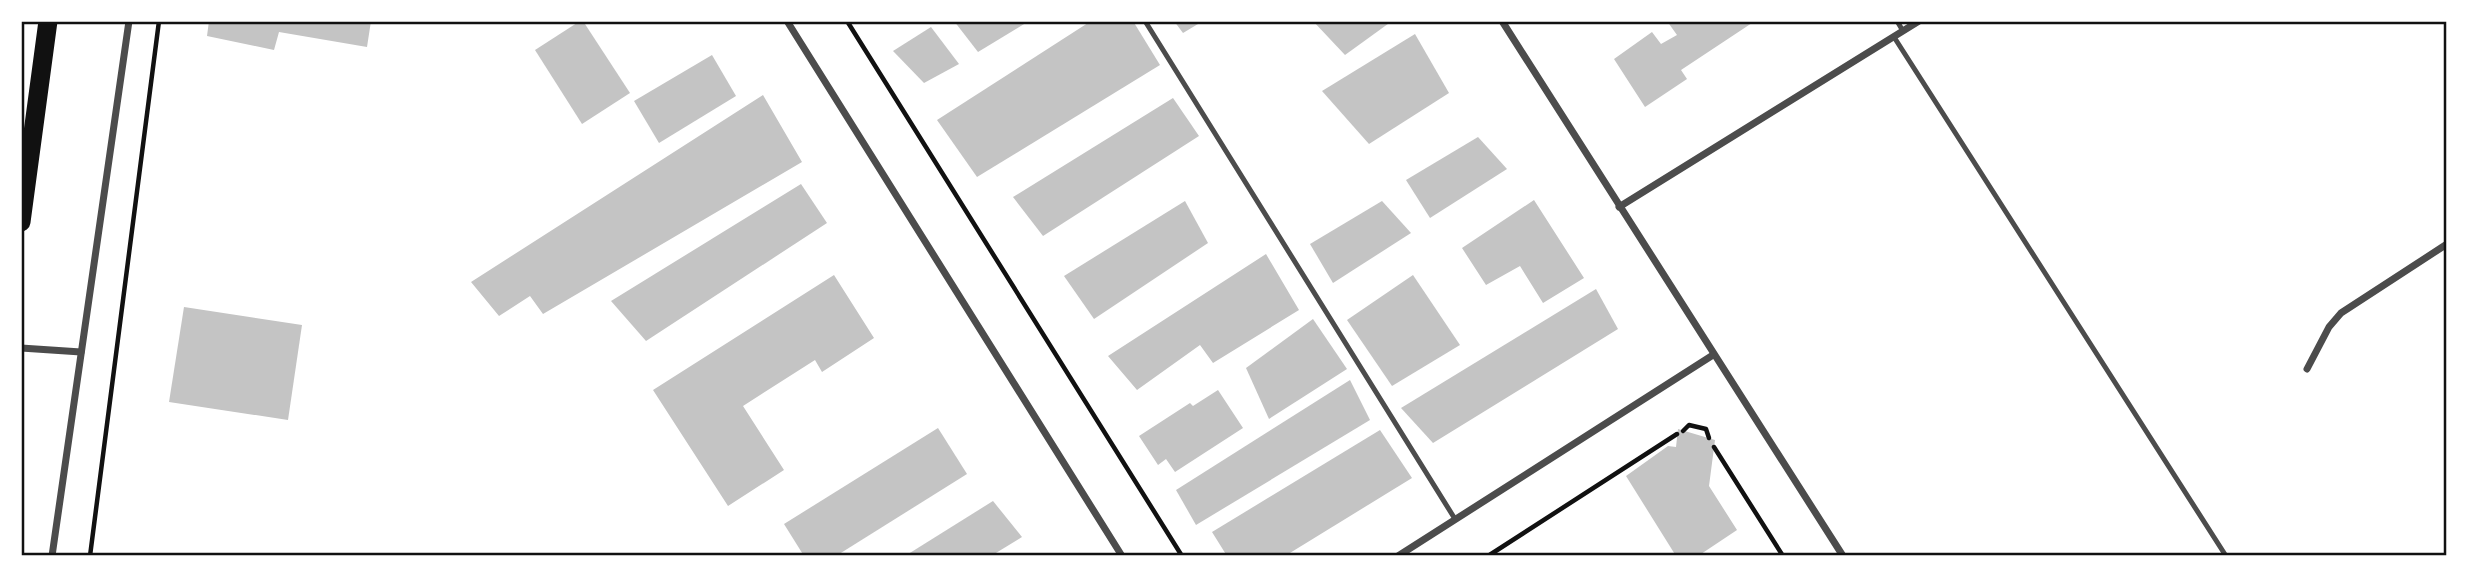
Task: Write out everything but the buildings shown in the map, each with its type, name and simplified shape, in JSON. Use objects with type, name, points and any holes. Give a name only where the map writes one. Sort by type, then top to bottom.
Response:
[{"type":"highway","points":[[21,222],[48,21]]},
{"type":"street","points":[[52,556],[129,21]]},
{"type":"street","points":[[786,21],[1122,556]]},
{"type":"street","points":[[1502,21],[1843,556]]},
{"type":"street","points":[[1619,207],[1919,21]]},
{"type":"street","points":[[2307,369],[2329,327],[2341,313],[2447,244]]},
{"type":"street","points":[[21,348],[81,352]]},
{"type":"street","points":[[1398,556],[1713,355]]},
{"type":"lane","points":[[1145,21],[1455,519]]},
{"type":"lane","points":[[1897,21],[1903,31]]},
{"type":"lane","points":[[1894,37],[2226,556]]},
{"type":"path","points":[[90,556],[159,21]]},
{"type":"path","points":[[847,21],[1182,556]]},
{"type":"path","points":[[1683,431],[1689,425],[1706,429],[1709,438]]},
{"type":"path","points":[[1488,556],[1677,434]]},
{"type":"path","points":[[1714,447],[1783,556]]}]
